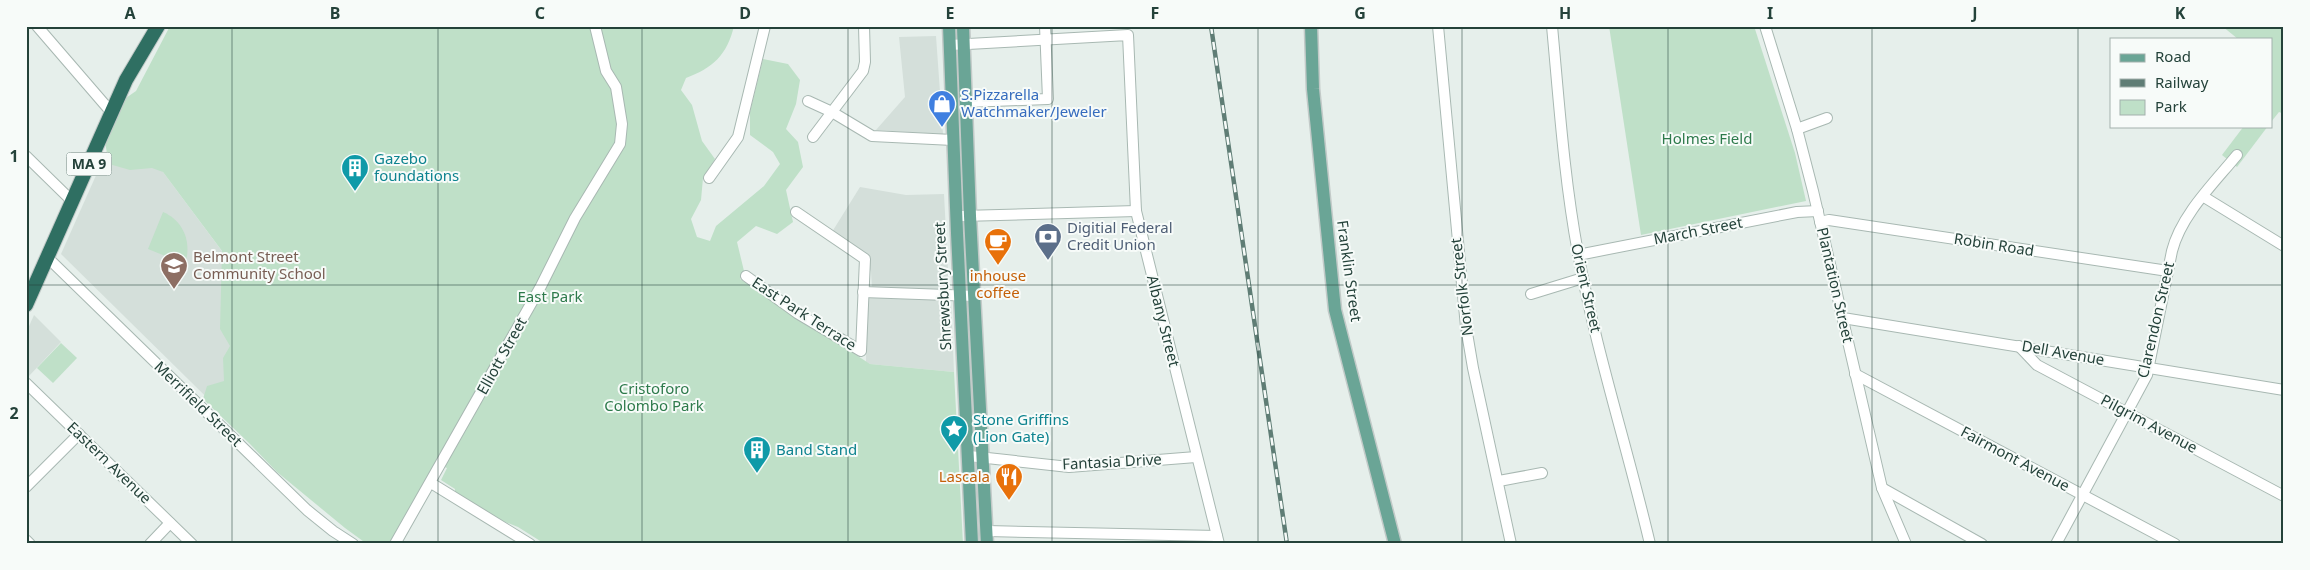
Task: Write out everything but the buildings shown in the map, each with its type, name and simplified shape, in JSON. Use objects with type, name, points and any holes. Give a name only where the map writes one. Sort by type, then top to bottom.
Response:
[{"type":"highway","name":"MA 9","points":[[26,305],[126,80],[158,26]]},
{"type":"main road","name":"Shrewsbury Street","points":[[949,26],[972,544]]},
{"type":"main road","name":"Shrewsbury Street","points":[[963,26],[970,216],[987,537]]},
{"type":"main road","name":"Franklin Street","points":[[1311,26],[1312,89],[1335,310],[1395,544]]},
{"type":"street","points":[[36,26],[112,113]]},
{"type":"street","name":"Elliott Street","points":[[395,544],[541,286],[575,218],[620,144],[622,124],[616,87],[606,71],[595,26]]},
{"type":"street","points":[[709,178],[738,137],[765,26]]},
{"type":"street","points":[[813,138],[862,72],[865,62],[864,26]]},
{"type":"street","points":[[967,102],[1048,99],[1045,26]]},
{"type":"street","name":"Norfolk Street","points":[[1438,26],[1462,299],[1473,368],[1499,481],[1511,544]]},
{"type":"street","name":"Orient Street","points":[[1552,26],[1571,215],[1578,255],[1650,544]]},
{"type":"street","name":"Plantation Street","points":[[1765,26],[1797,129],[1818,211],[1882,488],[1906,544]]},
{"type":"street","name":"Albany Street","points":[[1046,40],[1128,35],[1136,210],[1218,540]]},
{"type":"street","points":[[950,45],[1046,40]]},
{"type":"street","points":[[808,101],[832,112],[872,136],[953,140]]},
{"type":"street","points":[[1797,129],[1827,118]]},
{"type":"street","name":"Clarendon Street","points":[[2056,544],[2147,375],[2176,237],[2237,155]]},
{"type":"street","points":[[26,156],[73,202]]},
{"type":"street","points":[[2204,197],[2284,246]]},
{"type":"street","points":[[956,217],[1136,210]]},
{"type":"street","name":"March Street","points":[[1578,255],[1797,212],[1818,211]]},
{"type":"street","points":[[796,212],[865,259],[863,292],[960,297],[975,296]]},
{"type":"street","name":"Robin Road","points":[[1820,222],[1829,220],[2168,272]]},
{"type":"street","name":"Merrifield Street","points":[[48,258],[307,510],[353,544]]},
{"type":"street","name":"East Park Terrace","points":[[746,276],[797,312],[861,351],[863,292]]},
{"type":"street","points":[[1531,294],[1583,278]]},
{"type":"street","name":"Dell Avenue","points":[[1843,318],[2284,390]]},
{"type":"street","name":"Pilgrim Avenue","points":[[2018,346],[2037,365],[2284,496]]},
{"type":"street","name":"Fairmont Avenue","points":[[1855,374],[2175,544]]},
{"type":"street","name":"Eastern Avenue","points":[[26,383],[192,544]]},
{"type":"street","points":[[26,487],[79,434]]},
{"type":"street","name":"Fantasia Drive","points":[[969,456],[1069,467],[1196,457]]},
{"type":"street","points":[[1499,481],[1542,473]]},
{"type":"street","points":[[430,483],[530,544]]},
{"type":"street","points":[[1882,488],[1982,544]]},
{"type":"street","points":[[150,544],[170,523]]},
{"type":"street","points":[[987,537],[1218,540]]},
{"type":"street","points":[[26,540],[30,544]]},
{"type":"shaded area","points":[[936,36],[943,134],[876,130],[905,97],[899,37]]},
{"type":"shaded area","name":"Belmont Street Community School","points":[[122,117],[277,325],[252,442],[61,254]]},
{"type":"shaded area","points":[[860,187],[906,195],[944,194],[949,290],[872,287],[871,272],[867,260],[832,232]]},
{"type":"shaded area","points":[[867,293],[951,299],[954,372],[870,364],[866,362]]},
{"type":"shaded area","points":[[34,315],[61,342],[29,376],[26,373],[26,333]]},
{"type":"green space","name":"East Park","points":[[170,26],[734,26],[723,53],[704,70],[686,78],[681,90],[692,105],[702,141],[715,159],[703,178],[701,200],[691,219],[697,237],[710,241],[716,226],[764,186],[780,164],[773,152],[750,135],[750,112],[763,59],[788,64],[800,80],[796,104],[786,129],[798,142],[803,167],[786,190],[793,222],[777,234],[756,226],[737,242],[744,271],[740,279],[870,364],[954,372],[963,544],[545,544],[518,527],[500,520],[455,492],[455,489],[441,480],[447,468],[442,466],[402,521],[389,544],[367,544],[277,472],[203,399],[207,386],[224,381],[223,358],[230,346],[220,329],[222,251],[163,172],[152,168],[130,170],[109,164],[105,142],[123,100],[136,91]]},
{"type":"green space","name":"Holmes Field","points":[[1609,26],[1754,26],[1795,153],[1806,201],[1641,235]]},
{"type":"green space","points":[[2222,26],[2284,26],[2284,114],[2279,112],[2272,121],[2272,38],[2237,38]]},
{"type":"green space","points":[[2242,128],[2266,128],[2237,167],[2222,155]]},
{"type":"green space","points":[[163,212],[181,227],[187,241],[185,264],[148,249]]},
{"type":"green space","points":[[61,343],[77,358],[53,383],[37,368]]},
{"type":"railway","points":[[1211,26],[1287,544]]},
{"type":"place","name":"S.Pizzarella Watchmaker/Jeweler","points":[[942,128]]},
{"type":"place","name":"Gazebo foundations","points":[[355,192]]},
{"type":"place","name":"Digitial Federal Credit Union","points":[[1048,261]]},
{"type":"place","name":"inhouse coffee","points":[[998,266]]},
{"type":"place","name":"Belmont Street Community School","points":[[174,290]]},
{"type":"place","name":"Stone Griffins (Lion Gate)","points":[[954,453]]},
{"type":"place","name":"Band Stand","points":[[757,474]]},
{"type":"place","name":"Lascala","points":[[1009,501]]},
{"type":"park label","name":"Cristoforo Colombo Park","points":[[654,398]]}]
